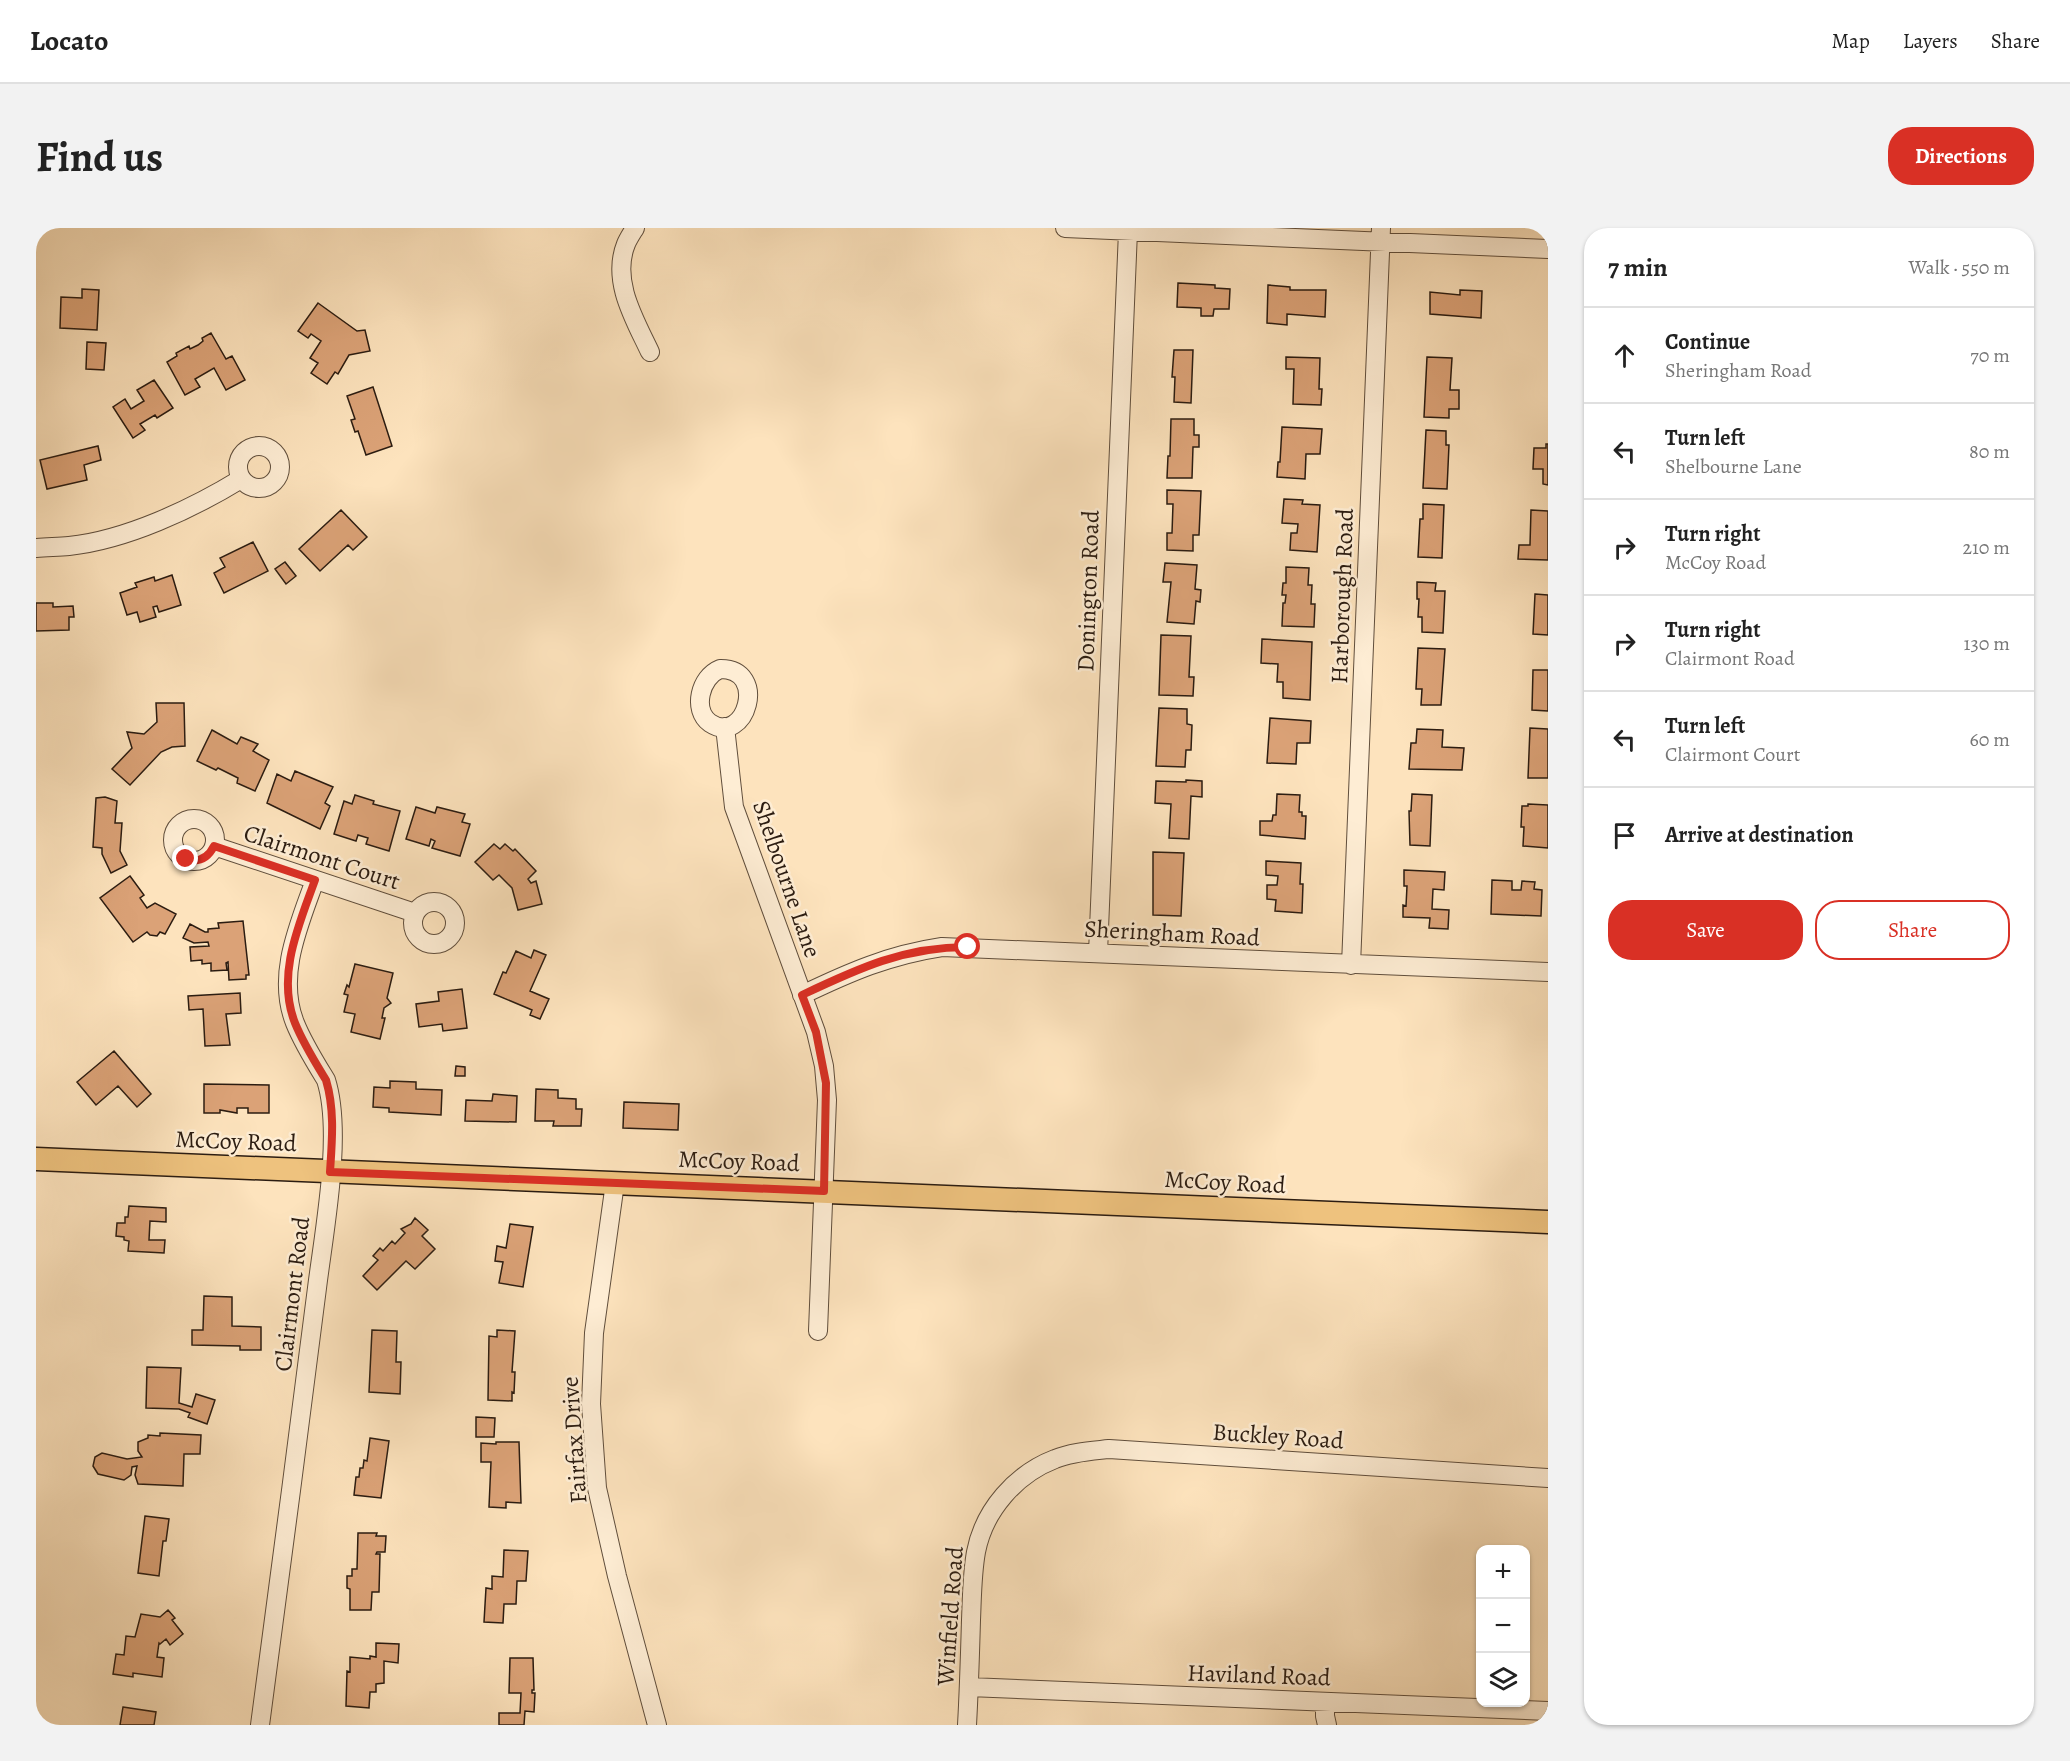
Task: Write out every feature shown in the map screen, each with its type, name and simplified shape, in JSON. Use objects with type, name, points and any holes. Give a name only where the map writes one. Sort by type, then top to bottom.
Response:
[{"type":"main road","name":"McCoy Road","points":[[36,1159],[1548,1222]]},
{"type":"street","points":[[635,228],[625,245],[622,266],[623,285],[626,299],[650,352]]},
{"type":"street","points":[[1065,228],[1380,235],[1548,249]]},
{"type":"street","name":"Donington Road","points":[[1098,953],[1128,231]]},
{"type":"street","name":"Harborough Road","points":[[1351,965],[1380,235]]},
{"type":"street","points":[[36,548],[69,546],[138,529],[225,489],[241,479]]},
{"type":"street","name":"Shelbourne Lane","points":[[725,727],[734,807],[816,1032],[826,1083],[818,1331]]},
{"type":"street","name":"Clairmont Court","points":[[214,846],[415,913]]},
{"type":"street","name":"Clairmont Road","points":[[260,1725],[330,1172],[332,1140],[329,1090],[295,1022],[289,996],[289,964],[294,941],[315,880]]},
{"type":"street","name":"Sheringham Road","points":[[802,995],[871,963],[942,947],[1548,972]]},
{"type":"street","name":"Fairfax Drive","points":[[615,1183],[594,1333],[591,1404],[597,1488],[617,1576],[657,1725]]},
{"type":"street","name":"Buckley Road","points":[[1014,1485],[1035,1467],[1058,1458],[1109,1449],[1548,1478]]},
{"type":"street","name":"Winfield Road","points":[[967,1725],[976,1551],[988,1519],[997,1503],[1014,1485]]},
{"type":"street","name":"Haviland Road","points":[[969,1687],[1548,1711]]},
{"type":"street","points":[[1325,1702],[1327,1725]]},
{"type":"street","points":[[1439,1725],[1442,1707]]},
{"type":"building","points":[[1178,283],[1215,285],[1215,288],[1230,289],[1229,309],[1214,309],[1213,316],[1201,316],[1201,308],[1177,307]]},
{"type":"building","points":[[1268,285],[1290,287],[1290,290],[1326,290],[1325,317],[1287,314],[1287,325],[1267,323]]},
{"type":"building","points":[[82,289],[99,290],[97,330],[60,328],[61,297],[82,298]]},
{"type":"building","points":[[1460,290],[1482,291],[1481,318],[1430,314],[1430,292],[1460,295]]},
{"type":"building","points":[[318,303],[357,331],[365,330],[370,351],[349,355],[338,374],[335,372],[327,384],[311,373],[318,363],[310,358],[321,341],[311,334],[308,338],[298,331]]},
{"type":"building","points":[[211,333],[226,359],[232,356],[245,380],[226,390],[214,368],[195,379],[200,387],[185,395],[167,362],[177,356],[176,353],[189,346],[190,349],[198,345],[203,341],[202,338]]},
{"type":"building","points":[[87,342],[106,343],[104,370],[86,369]]},
{"type":"building","points":[[1174,350],[1193,350],[1191,403],[1174,402],[1175,377],[1172,377]]},
{"type":"building","points":[[1286,357],[1320,358],[1321,405],[1293,404],[1294,369],[1286,369]]},
{"type":"building","points":[[1427,357],[1452,358],[1450,390],[1459,390],[1459,409],[1449,409],[1449,418],[1424,417]]},
{"type":"building","points":[[154,380],[173,408],[157,418],[155,415],[140,424],[145,430],[133,438],[113,407],[125,399],[131,409],[144,401],[137,390]]},
{"type":"building","points":[[373,387],[392,446],[366,455],[358,431],[355,432],[351,420],[355,419],[347,396]]},
{"type":"building","points":[[1171,419],[1194,419],[1194,435],[1199,435],[1199,447],[1193,447],[1192,478],[1167,478]]},
{"type":"building","points":[[1282,427],[1322,429],[1320,454],[1306,454],[1305,479],[1277,477]]},
{"type":"building","points":[[1426,430],[1446,431],[1446,445],[1449,445],[1447,489],[1423,488]]},
{"type":"building","points":[[1548,444],[1548,485],[1543,484],[1543,469],[1533,469],[1534,448],[1546,448]]},
{"type":"building","points":[[98,446],[101,460],[84,465],[87,480],[47,489],[40,460]]},
{"type":"building","points":[[1167,490],[1201,491],[1199,535],[1193,535],[1193,551],[1167,550],[1167,533],[1172,533],[1173,504],[1167,504]]},
{"type":"building","points":[[1284,499],[1303,500],[1302,504],[1320,505],[1317,552],[1290,550],[1291,533],[1297,533],[1298,524],[1282,523]]},
{"type":"building","points":[[1423,504],[1444,505],[1442,558],[1418,557]]},
{"type":"building","points":[[341,510],[367,537],[353,550],[348,545],[320,571],[299,549]]},
{"type":"building","points":[[1531,510],[1548,511],[1548,560],[1518,559],[1519,545],[1530,545]]},
{"type":"building","points":[[253,542],[268,571],[224,593],[214,573],[225,567],[220,558]]},
{"type":"building","points":[[285,562],[296,576],[286,584],[275,569]]},
{"type":"building","points":[[1165,563],[1197,565],[1195,589],[1201,590],[1200,602],[1196,601],[1194,624],[1167,622],[1171,582],[1163,582]]},
{"type":"building","points":[[1286,567],[1309,568],[1308,585],[1312,585],[1311,604],[1315,604],[1314,627],[1282,626],[1283,603],[1285,603],[1286,595],[1282,595],[1283,583],[1286,583]]},
{"type":"building","points":[[172,575],[181,605],[159,612],[157,606],[153,607],[156,617],[140,622],[137,612],[127,615],[120,593],[137,587],[135,583],[154,577],[155,581]]},
{"type":"building","points":[[1417,582],[1436,583],[1435,591],[1445,591],[1443,633],[1422,632],[1422,617],[1418,617]]},
{"type":"building","points":[[1535,594],[1548,595],[1548,635],[1533,634]]},
{"type":"building","points":[[36,603],[53,603],[53,607],[73,606],[74,617],[69,617],[69,630],[36,631]]},
{"type":"building","points":[[1161,635],[1191,636],[1189,677],[1194,677],[1193,696],[1159,695]]},
{"type":"building","points":[[1262,639],[1312,642],[1310,700],[1283,698],[1283,682],[1277,682],[1278,664],[1261,663]]},
{"type":"building","points":[[1418,648],[1445,649],[1441,705],[1421,705],[1422,689],[1416,689]]},
{"type":"building","points":[[1533,670],[1548,670],[1548,711],[1532,710]]},
{"type":"building","points":[[156,703],[184,703],[185,746],[172,747],[161,752],[130,785],[112,769],[132,748],[127,732],[144,734],[157,722]]},
{"type":"building","points":[[1159,708],[1187,709],[1187,724],[1192,725],[1191,750],[1186,750],[1185,767],[1156,766]]},
{"type":"building","points":[[1270,718],[1311,721],[1310,743],[1297,743],[1296,764],[1267,763]]},
{"type":"building","points":[[1530,728],[1548,729],[1548,778],[1528,778]]},
{"type":"building","points":[[1417,729],[1443,730],[1442,747],[1464,748],[1462,770],[1409,769],[1411,743],[1416,743]]},
{"type":"building","points":[[212,730],[237,744],[241,737],[258,744],[253,751],[269,760],[255,791],[237,783],[238,778],[197,761]]},
{"type":"building","points":[[295,771],[333,787],[325,803],[330,806],[320,829],[267,803],[277,774],[291,781]]},
{"type":"building","points":[[1186,780],[1202,781],[1202,797],[1191,796],[1189,839],[1169,838],[1171,804],[1155,803],[1156,781],[1186,782]]},
{"type":"building","points":[[1277,794],[1300,795],[1299,812],[1302,812],[1302,816],[1306,816],[1305,839],[1260,835],[1260,821],[1272,821],[1273,815],[1276,815]]},
{"type":"building","points":[[1412,794],[1432,795],[1430,846],[1410,845],[1409,811],[1411,811]]},
{"type":"building","points":[[355,795],[374,801],[373,804],[400,811],[389,851],[366,844],[368,838],[358,835],[356,841],[334,834],[344,801],[352,804]]},
{"type":"building","points":[[105,797],[117,801],[115,823],[122,823],[120,851],[127,865],[111,873],[102,854],[102,848],[93,847],[96,798]]},
{"type":"building","points":[[1528,804],[1548,805],[1548,848],[1523,846],[1522,806],[1528,806]]},
{"type":"building","points":[[416,807],[435,813],[437,807],[465,814],[462,822],[470,824],[460,856],[432,848],[435,841],[431,839],[429,846],[406,839]]},
{"type":"building","points":[[494,844],[500,849],[505,844],[513,851],[515,849],[536,871],[528,879],[531,883],[536,881],[542,904],[518,910],[512,888],[499,875],[493,880],[475,862]]},
{"type":"building","points":[[1153,852],[1184,853],[1181,916],[1153,915]]},
{"type":"building","points":[[1266,861],[1301,863],[1302,913],[1275,911],[1276,900],[1267,899],[1267,885],[1277,885],[1278,876],[1266,875]]},
{"type":"building","points":[[1404,870],[1445,872],[1444,890],[1433,889],[1432,909],[1449,910],[1448,929],[1429,928],[1430,918],[1403,917],[1407,886],[1404,886]]},
{"type":"building","points":[[130,876],[144,895],[140,898],[147,908],[155,903],[176,914],[165,934],[160,932],[157,936],[147,932],[133,942],[100,898]]},
{"type":"building","points":[[1492,880],[1512,881],[1512,890],[1521,890],[1522,881],[1535,882],[1534,889],[1542,890],[1541,916],[1491,914]]},
{"type":"building","points":[[243,921],[249,975],[246,975],[246,979],[229,980],[228,962],[226,963],[227,970],[211,971],[211,963],[202,964],[202,960],[191,961],[190,947],[209,946],[208,942],[194,943],[183,938],[190,924],[208,932],[208,929],[219,928],[218,923]]},
{"type":"building","points":[[534,950],[546,955],[530,991],[549,999],[540,1019],[530,1015],[532,1010],[494,994],[503,972],[506,973],[516,951],[531,958]]},
{"type":"building","points":[[355,964],[393,973],[387,998],[391,1003],[384,1008],[382,1018],[385,1018],[380,1039],[351,1032],[355,1014],[344,1012],[348,995],[344,994],[347,985],[349,987]]},
{"type":"building","points":[[462,989],[467,1028],[443,1031],[442,1024],[419,1027],[416,1004],[439,1001],[438,992]]},
{"type":"building","points":[[240,993],[241,1013],[226,1014],[230,1045],[205,1046],[203,1009],[189,1010],[188,996]]},
{"type":"building","points":[[114,1051],[151,1094],[137,1107],[118,1086],[96,1105],[77,1082]]},
{"type":"building","points":[[456,1066],[465,1067],[465,1076],[455,1076]]},
{"type":"building","points":[[390,1081],[416,1082],[416,1089],[442,1090],[441,1115],[389,1112],[389,1108],[373,1107],[374,1087],[390,1088]]},
{"type":"building","points":[[204,1084],[269,1085],[269,1113],[248,1113],[248,1108],[237,1108],[237,1113],[220,1110],[220,1113],[204,1113]]},
{"type":"building","points":[[536,1089],[558,1090],[558,1098],[576,1099],[576,1109],[582,1109],[581,1126],[553,1126],[554,1121],[535,1121]]},
{"type":"building","points":[[493,1094],[517,1096],[516,1122],[465,1121],[466,1100],[492,1101]]},
{"type":"building","points":[[624,1102],[679,1104],[678,1130],[623,1128]]},
{"type":"building","points":[[129,1206],[166,1208],[166,1222],[150,1221],[149,1240],[165,1240],[164,1253],[128,1251],[129,1241],[124,1240],[124,1237],[116,1236],[117,1223],[125,1223]]},
{"type":"building","points":[[415,1218],[428,1230],[422,1236],[435,1249],[415,1269],[406,1261],[377,1290],[363,1276],[378,1260],[373,1256],[380,1248],[383,1251],[392,1241],[395,1244],[405,1233],[401,1229],[411,1224]]},
{"type":"building","points":[[510,1224],[533,1227],[523,1287],[499,1283],[503,1262],[495,1261],[497,1246],[506,1248]]},
{"type":"building","points":[[204,1296],[232,1297],[232,1326],[261,1327],[261,1350],[240,1350],[240,1346],[192,1345],[192,1330],[203,1330]]},
{"type":"building","points":[[372,1330],[397,1331],[396,1362],[401,1362],[400,1394],[369,1392]]},
{"type":"building","points":[[497,1330],[515,1331],[512,1401],[488,1400],[489,1336],[497,1337]]},
{"type":"building","points":[[147,1367],[181,1368],[179,1403],[192,1407],[196,1394],[215,1400],[207,1424],[188,1417],[190,1413],[179,1409],[146,1408]]},
{"type":"building","points":[[476,1417],[495,1418],[494,1437],[476,1437]]},
{"type":"building","points":[[160,1433],[201,1435],[200,1454],[184,1454],[183,1486],[138,1484],[135,1475],[137,1466],[132,1467],[131,1475],[124,1480],[98,1474],[93,1466],[95,1457],[102,1453],[127,1459],[142,1457],[138,1451],[138,1442],[148,1438],[148,1435],[160,1436]]},
{"type":"building","points":[[370,1438],[389,1441],[381,1498],[354,1495],[356,1477],[359,1477],[364,1460],[367,1461]]},
{"type":"building","points":[[496,1442],[519,1442],[521,1503],[506,1502],[506,1508],[489,1507],[491,1462],[481,1462],[481,1443],[496,1444]]},
{"type":"building","points":[[145,1516],[169,1519],[166,1541],[163,1541],[159,1576],[138,1573]]},
{"type":"building","points":[[358,1533],[377,1533],[376,1536],[386,1536],[385,1552],[376,1554],[380,1554],[379,1592],[372,1592],[371,1610],[350,1610],[350,1589],[347,1588],[347,1576],[352,1576],[352,1569],[357,1569]]},
{"type":"building","points":[[504,1550],[528,1551],[526,1581],[517,1581],[516,1604],[504,1604],[503,1623],[484,1622],[486,1588],[492,1589],[492,1576],[503,1577]]},
{"type":"building","points":[[168,1610],[175,1618],[172,1620],[183,1634],[170,1645],[166,1639],[159,1643],[157,1657],[164,1658],[162,1677],[133,1673],[133,1677],[113,1674],[116,1654],[124,1655],[126,1636],[135,1637],[141,1614],[160,1617]]},
{"type":"building","points":[[376,1643],[399,1644],[398,1663],[384,1661],[384,1683],[376,1684],[376,1692],[370,1692],[369,1708],[346,1706],[347,1671],[350,1672],[350,1657],[370,1659],[370,1656],[376,1657]]},
{"type":"building","points":[[510,1658],[533,1658],[534,1712],[525,1711],[524,1725],[499,1725],[499,1713],[520,1713],[521,1693],[509,1693]]},
{"type":"building","points":[[123,1707],[156,1712],[154,1725],[120,1725]]},
{"type":"route","points":[[186,859],[200,860],[211,852],[214,846],[315,880],[294,941],[289,964],[289,996],[295,1022],[329,1090],[332,1140],[330,1172],[824,1191],[827,1146],[826,1083],[816,1032],[802,995],[871,963],[912,951],[942,947],[968,947]]}]
